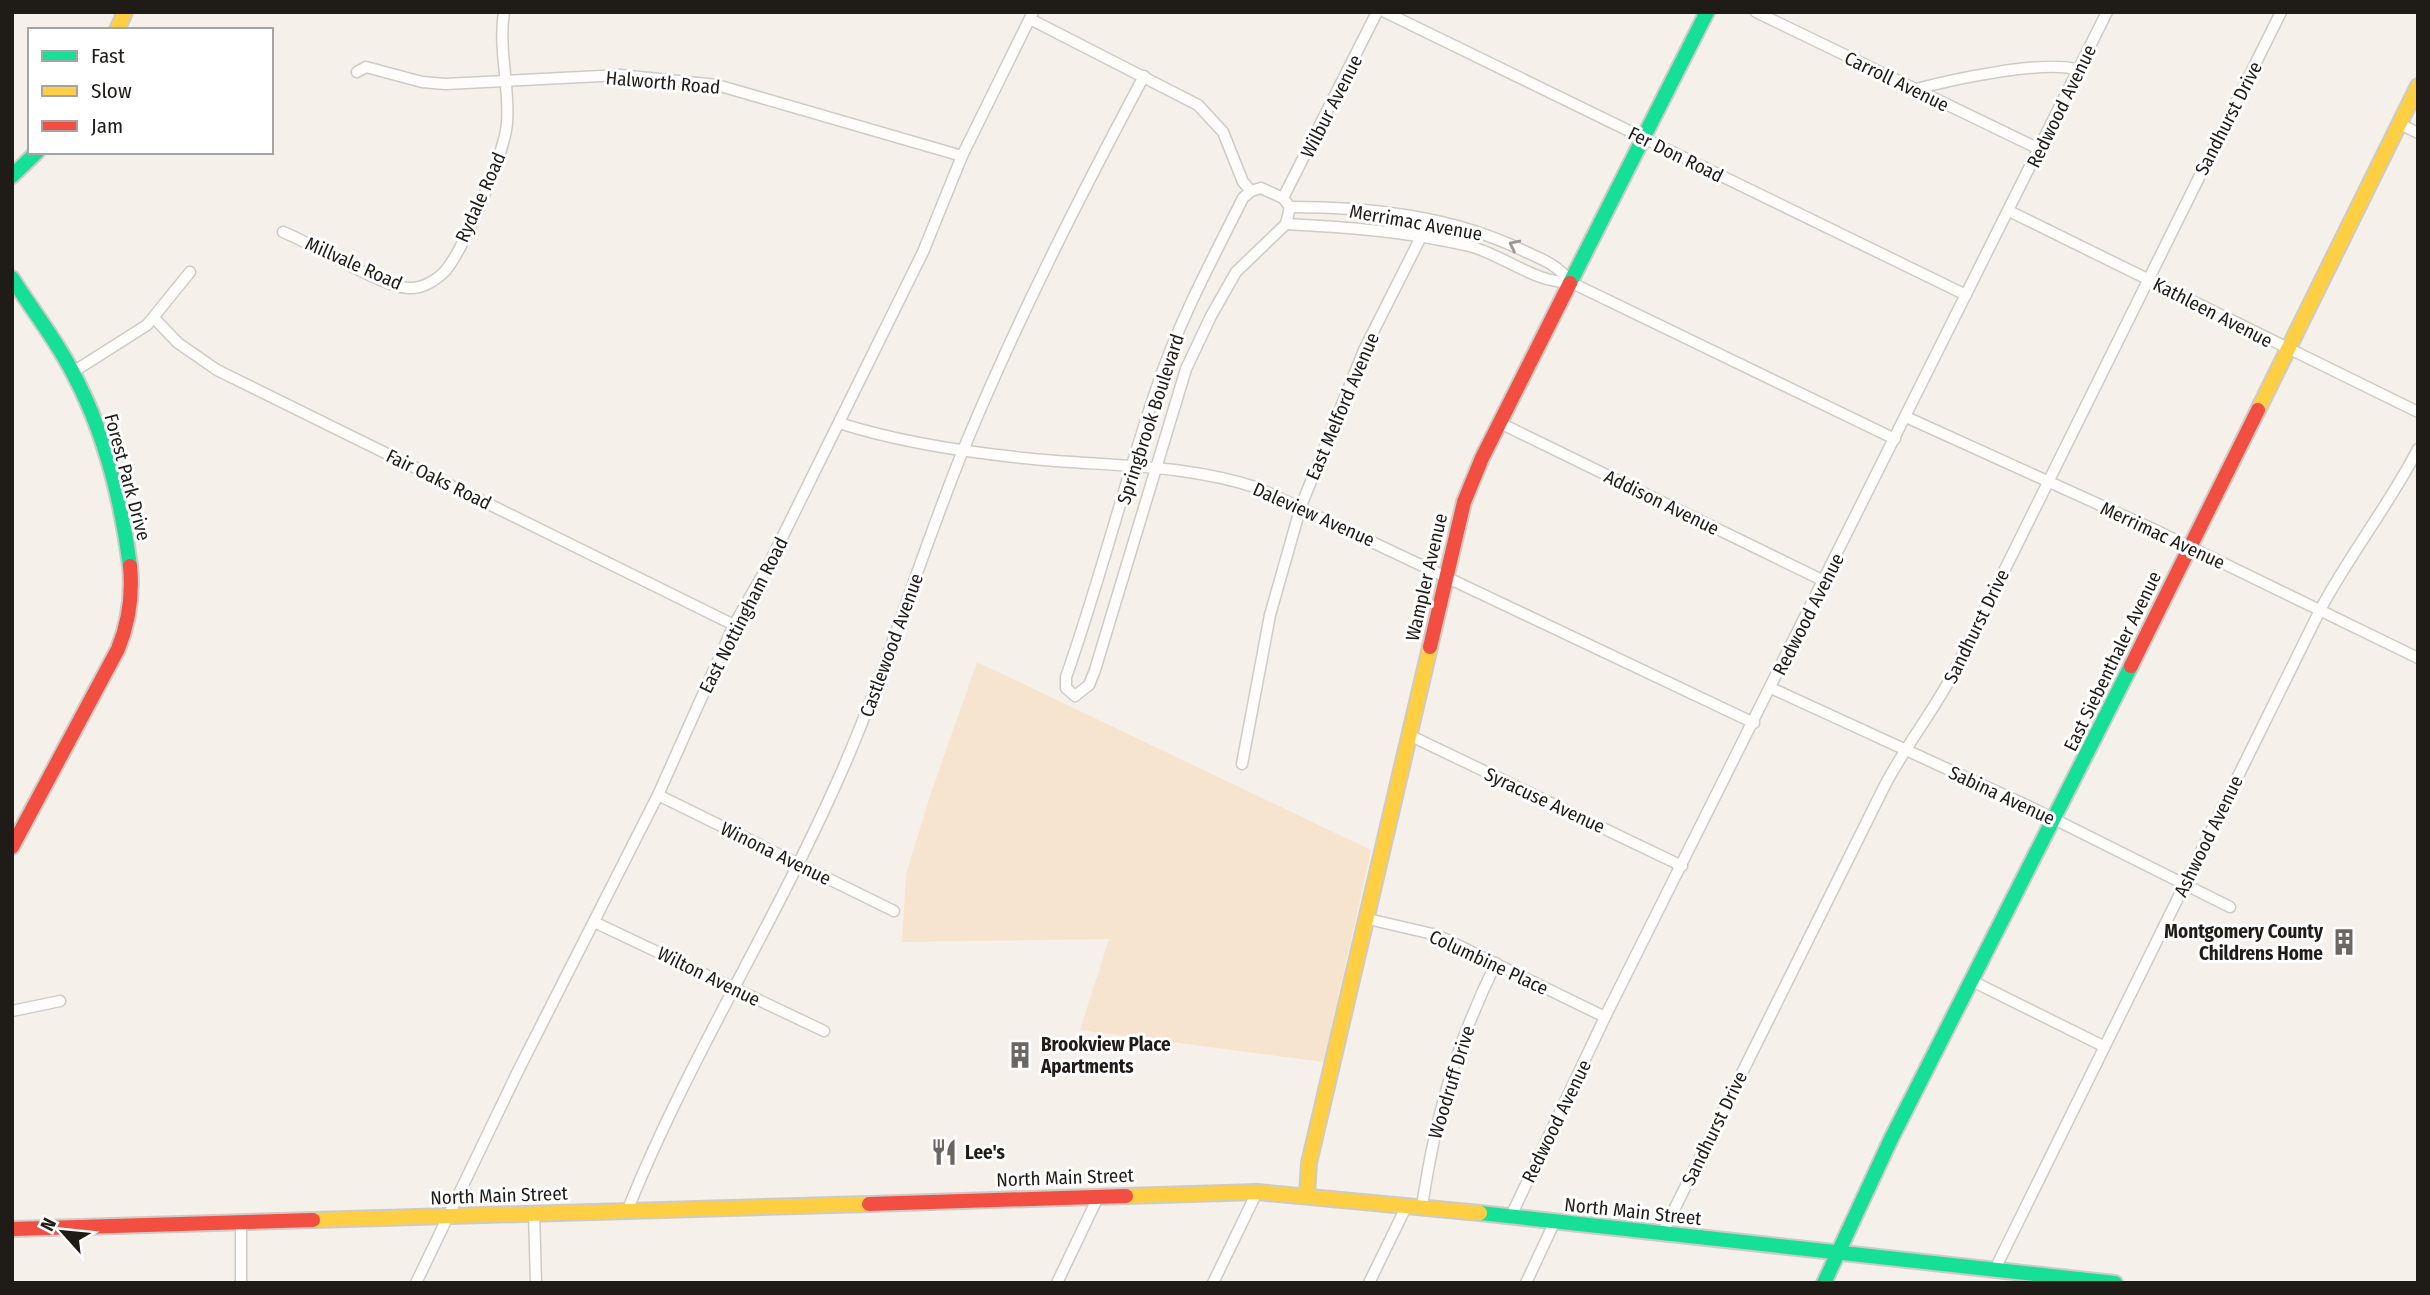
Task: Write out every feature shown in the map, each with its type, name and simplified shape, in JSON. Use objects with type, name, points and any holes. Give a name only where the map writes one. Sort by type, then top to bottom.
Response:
[{"type":"main road","points":[[118,28],[125,12]]},
{"type":"main road","name":"Wampler Avenue","points":[[1307,1194],[1309,1163],[1464,502],[1500,423],[1707,12]]},
{"type":"main road","name":"East Siebenthaler Avenue","points":[[1824,1283],[1970,980],[2030,861],[2055,819],[2418,86]]},
{"type":"main road","points":[[12,176],[35,154]]},
{"type":"main road","name":"Forest Park Drive","points":[[12,278],[73,372],[96,426],[129,547],[128,621],[114,659],[12,847]]},
{"type":"main road","name":"North Main Street","points":[[12,1229],[1257,1192],[1307,1194],[1422,1206],[2115,1283]]},
{"type":"street","name":"Rydale Road","points":[[426,284],[439,277],[450,263],[501,154],[507,124],[501,35],[504,12]]},
{"type":"street","name":"Wilbur Avenue","points":[[1286,203],[1377,12]]},
{"type":"street","name":"Fer Don Road","points":[[1385,12],[1966,295]]},
{"type":"street","name":"Carroll Avenue","points":[[1756,12],[2039,149]]},
{"type":"street","name":"Redwood Avenue","points":[[1511,1216],[1605,1017],[2107,12]]},
{"type":"street","name":"Sandhurst Drive","points":[[1662,1234],[1905,749],[1934,711],[2281,12]]},
{"type":"street","points":[[1031,16],[1186,96],[1212,118],[1223,132],[1243,182],[1251,191],[1261,188],[1286,203],[1286,224]]},
{"type":"street","name":"East Nottingham Road","points":[[416,1283],[658,795],[734,625],[770,562],[923,252],[962,156],[1031,16]]},
{"type":"street","points":[[1913,90],[1936,83],[2056,65],[2078,70]]},
{"type":"street","name":"Halworth Road","points":[[357,72],[366,67],[422,82],[445,84],[620,75],[717,85],[895,134],[962,156]]},
{"type":"street","name":"Castlewood Avenue","points":[[628,1209],[732,990],[799,865],[862,724],[963,450],[1049,256],[1144,76]]},
{"type":"street","points":[[2400,124],[2418,134]]},
{"type":"street","name":"Springbrook Boulevard","points":[[1251,191],[1243,198],[1179,330],[1132,466],[1098,583],[1066,677],[1066,688],[1075,696],[1089,685],[1095,670],[1186,369],[1236,272],[1286,224]]},
{"type":"street","name":"Merrimac Avenue","points":[[1286,203],[1376,211],[1498,238],[1561,269],[1570,282]]},
{"type":"street","name":"Kathleen Avenue","points":[[2008,211],[2418,412]]},
{"type":"street","name":"East Melford Avenue","points":[[1242,764],[1264,641],[1301,506],[1364,350],[1429,221]]},
{"type":"street","name":"Merrimac Avenue","points":[[1286,224],[1348,227],[1423,236],[1489,252],[1556,282],[1570,282],[1895,439]]},
{"type":"street","name":"Millvale Road","points":[[283,232],[394,285],[408,288],[426,284]]},
{"type":"street","points":[[73,372],[136,333],[154,318],[191,272]]},
{"type":"street","name":"Fair Oaks Road","points":[[154,318],[178,344],[217,370],[734,625]]},
{"type":"street","name":"Merrimac Avenue","points":[[1906,417],[2190,547],[2418,658]]},
{"type":"street","name":"Daleview Avenue","points":[[839,423],[963,450],[1156,467],[1229,478],[1301,506],[1754,723]]},
{"type":"street","name":"Addison Avenue","points":[[1500,423],[1825,581]]},
{"type":"street","name":"Ashwood Avenue","points":[[1995,1269],[2320,610],[2342,569],[2418,449]]},
{"type":"street","name":"Sabina Avenue","points":[[1771,688],[2055,819],[2230,907]]},
{"type":"street","name":"Syracuse Avenue","points":[[1409,735],[1682,866]]},
{"type":"street","name":"Winona Avenue","points":[[658,795],[894,911]]},
{"type":"street","name":"Columbine Place","points":[[1368,919],[1437,934],[1605,1017]]},
{"type":"street","name":"Wilton Avenue","points":[[594,922],[732,990],[824,1031]]},
{"type":"street","name":"Woodruff Drive","points":[[1422,1206],[1432,1139],[1446,1082],[1472,1011],[1496,963]]},
{"type":"street","points":[[1970,980],[2104,1046]]},
{"type":"street","points":[[12,1010],[60,1001]]},
{"type":"street","points":[[1213,1283],[1257,1192]]},
{"type":"street","points":[[1057,1283],[1099,1195]]},
{"type":"street","points":[[1369,1283],[1407,1205]]},
{"type":"street","points":[[534,1213],[536,1283]]},
{"type":"street","points":[[1526,1283],[1555,1221]]},
{"type":"street","points":[[241,1222],[241,1283]]},
{"type":"shaded area","points":[[977,662],[1371,850],[1324,1062],[1080,1030],[1109,939],[902,942],[906,874]]},
{"type":"traffic: fast","points":[[1570,283],[1707,12]]},
{"type":"traffic: fast","points":[[12,176],[35,154]]},
{"type":"traffic: fast","points":[[12,278],[65,359],[90,408],[112,474],[130,566]]},
{"type":"traffic: fast","points":[[1824,1283],[1891,1139],[2131,666]]},
{"type":"traffic: fast","points":[[1480,1213],[2115,1283]]},
{"type":"traffic: slow","points":[[118,28],[125,12]]},
{"type":"traffic: slow","points":[[2258,410],[2418,86]]},
{"type":"traffic: slow","points":[[1307,1194],[1309,1163],[1430,647]]},
{"type":"traffic: slow","points":[[1126,1196],[1257,1192],[1480,1213]]},
{"type":"traffic: slow","points":[[313,1220],[869,1204]]},
{"type":"traffic: jam","points":[[1430,647],[1464,502],[1482,458],[1570,283]]},
{"type":"traffic: jam","points":[[2131,666],[2258,410]]},
{"type":"traffic: jam","points":[[12,847],[118,649],[129,609],[130,566]]},
{"type":"traffic: jam","points":[[869,1204],[1126,1196]]},
{"type":"traffic: jam","points":[[12,1229],[313,1220]]},
{"type":"place","name":"Montgomery County Childrens Home","points":[[2344,942]]},
{"type":"place","name":"Brookview Place Apartments","points":[[1020,1055]]},
{"type":"place","name":"Lee's","points":[[944,1152]]}]
